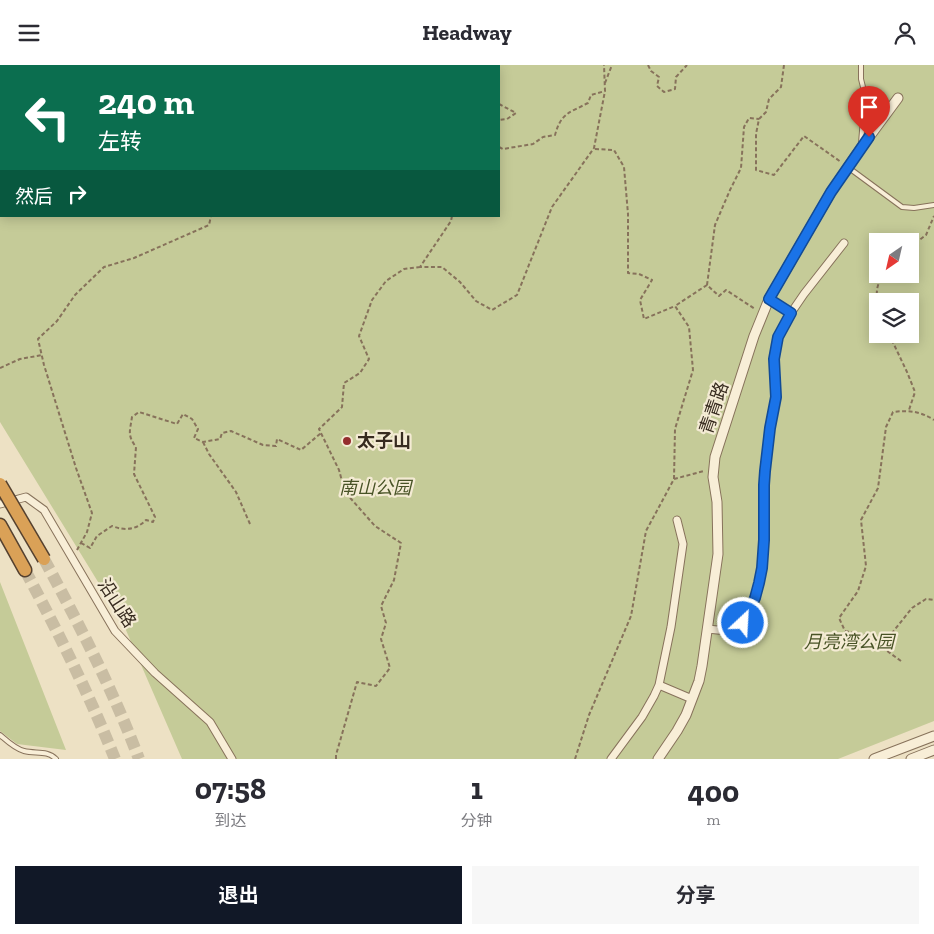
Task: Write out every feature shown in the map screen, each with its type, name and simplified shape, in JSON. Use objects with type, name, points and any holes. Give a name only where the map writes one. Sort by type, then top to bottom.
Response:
[{"type":"highway","points":[[0,484],[44,559]]},
{"type":"highway","points":[[0,525],[25,570]]},
{"type":"street","name":"青青路","points":[[658,759],[686,715],[699,681],[718,554],[717,502],[713,477],[715,457],[762,315],[769,299],[831,192],[860,148],[898,98]]},
{"type":"street","points":[[707,629],[738,632],[748,614],[759,583],[764,540],[765,466],[776,397],[774,359],[778,337],[804,294],[844,243]]},
{"type":"street","points":[[769,299],[791,313]]},
{"type":"street","name":"沿山路","points":[[0,504],[26,497],[44,510],[115,631],[155,673],[210,722],[232,759]]},
{"type":"street","points":[[611,759],[642,717],[659,685],[682,545],[677,520]]},
{"type":"street","points":[[659,685],[692,699]]},
{"type":"street","points":[[874,759],[934,735]]},
{"type":"street","points":[[911,759],[934,750]]},
{"type":"lane","points":[[860,148],[865,95],[861,79],[861,65]]},
{"type":"lane","points":[[848,166],[902,207],[914,209],[934,205]]},
{"type":"lane","points":[[0,735],[15,747],[24,751],[48,753],[56,759]]},
{"type":"path","points":[[336,759],[357,682],[376,686],[390,667],[381,639],[386,623],[381,606],[394,580],[401,543],[375,526],[345,492],[339,470],[319,429],[342,407],[344,383],[360,373],[369,359],[359,336],[372,300],[386,281],[404,269],[442,267],[460,282],[476,301],[492,310],[518,295],[552,207],[594,149],[604,91],[604,65]]},
{"type":"path","points":[[604,85],[612,65]]},
{"type":"path","points":[[648,65],[651,71],[659,77],[657,86],[664,92],[675,89],[676,77],[687,65]]},
{"type":"path","points":[[784,65],[781,87],[769,99],[766,111],[758,119],[756,170],[774,175],[804,136],[848,166]]},
{"type":"path","points":[[500,148],[503,149],[533,144],[543,137],[555,135],[564,114],[588,103],[591,95],[604,91]]},
{"type":"path","points":[[500,105],[516,113],[506,119],[500,120]]},
{"type":"path","points":[[594,149],[614,150],[624,167],[628,214],[628,273],[639,274],[652,280],[640,300],[644,319],[675,306],[707,285],[715,225],[741,168],[744,127],[749,118],[758,119]]},
{"type":"path","points":[[919,240],[926,235],[934,216]]},
{"type":"path","points":[[72,558],[87,532],[92,513],[76,468],[38,339],[57,321],[75,295],[104,267],[134,258],[191,233],[208,225],[211,217]]},
{"type":"path","points":[[420,267],[452,217]]},
{"type":"path","points":[[707,285],[718,296],[726,290],[762,315]]},
{"type":"path","points":[[575,759],[589,715],[631,616],[646,531],[674,479],[675,429],[693,370],[689,327],[675,306]]},
{"type":"path","points":[[892,343],[915,392],[909,410]]},
{"type":"path","points":[[0,368],[20,359],[42,355]]},
{"type":"path","points":[[901,661],[866,635],[845,631],[839,618],[858,591],[866,566],[861,520],[878,488],[886,427],[893,412],[909,410],[928,415],[934,420]]},
{"type":"path","points":[[81,543],[90,549],[97,536],[112,526],[122,530],[140,526],[146,520],[153,522],[155,517],[134,474],[136,447],[130,439],[132,417],[139,412],[176,423],[182,414],[192,419],[198,429],[194,437],[203,441],[220,439],[222,433],[231,431],[263,445],[276,445],[277,439],[301,450],[321,433]]},
{"type":"path","points":[[203,441],[209,454],[236,492],[250,524]]},
{"type":"path","points":[[674,479],[714,469]]},
{"type":"path","points":[[883,648],[892,633],[912,608],[926,599],[934,600]]},
{"type":"green space","name":"南山公园","points":[[500,65],[934,65],[934,721],[838,759],[182,759],[122,621],[0,422],[0,217],[500,217]]},
{"type":"green space","points":[[0,582],[66,750],[17,744],[0,731]]},
{"type":"tunnel","points":[[44,559],[95,657],[139,759]]},
{"type":"tunnel","points":[[25,570],[73,663],[115,759]]},
{"type":"place","name":"太子山","points":[[347,441]]},
{"type":"route","points":[[743,623],[755,598],[762,568],[766,457],[776,397],[774,359],[778,337],[791,313],[769,299],[831,192],[869,137]]},
{"type":"park label","name":"月亮湾公园","points":[[849,642]]}]
